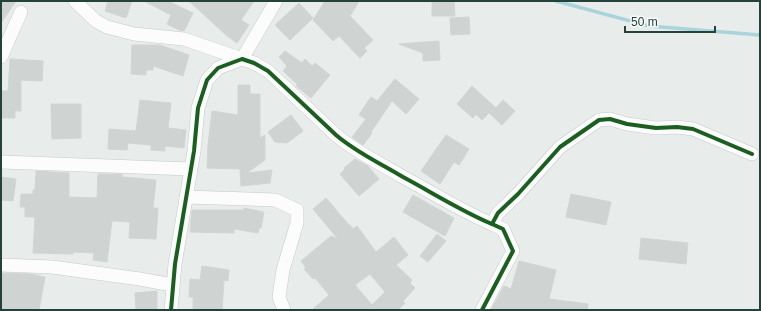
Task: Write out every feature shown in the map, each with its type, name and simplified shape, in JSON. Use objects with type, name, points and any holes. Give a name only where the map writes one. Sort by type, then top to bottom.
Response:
[{"type":"street","points":[[75,1],[96,21],[107,27],[134,34],[184,39],[254,63],[268,72],[336,135],[361,154],[448,203],[503,229],[513,251],[482,310]]},
{"type":"street","points":[[171,310],[172,285],[198,108],[207,80],[218,68],[242,59],[276,1]]},
{"type":"street","points":[[1,57],[21,12]]},
{"type":"street","points":[[492,224],[498,213],[518,194],[560,147],[599,120],[610,119],[628,124],[656,128],[677,127],[693,129],[752,154]]},
{"type":"street","points":[[1,162],[190,168]]},
{"type":"street","points":[[186,196],[275,200],[297,210],[297,224],[283,270],[279,297],[284,310]]},
{"type":"street","points":[[1,265],[52,267],[172,285]]},
{"type":"building","points":[[1,1],[16,1],[1,23]]},
{"type":"building","points":[[108,1],[132,1],[126,18],[105,11]]},
{"type":"building","points":[[144,1],[168,1],[193,13],[184,31],[179,30],[167,24],[171,15]]},
{"type":"building","points":[[189,1],[254,1],[241,20],[249,25],[237,43],[226,35]]},
{"type":"building","points":[[325,1],[359,1],[350,16],[373,40],[364,48],[367,51],[360,58],[339,36],[333,41],[313,20]]},
{"type":"building","points":[[432,1],[454,1],[455,16],[432,16]]},
{"type":"building","points":[[299,3],[313,18],[290,40],[275,25]]},
{"type":"building","points":[[469,17],[470,34],[451,35],[450,18]]},
{"type":"building","points":[[439,41],[440,60],[423,61],[423,53],[399,44]]},
{"type":"building","points":[[132,45],[160,45],[189,55],[183,76],[153,66],[153,70],[146,70],[146,75],[131,74]]},
{"type":"building","points":[[285,51],[302,63],[305,59],[312,66],[315,63],[330,75],[311,98],[296,86],[297,84],[283,71],[287,66],[279,57]]},
{"type":"building","points":[[10,59],[43,61],[42,81],[21,80],[21,111],[15,111],[15,118],[1,118],[1,91],[8,91]]},
{"type":"building","points":[[395,79],[419,99],[406,114],[392,101],[363,145],[352,137],[366,119],[359,115],[371,97],[377,101]]},
{"type":"building","points":[[238,85],[250,85],[250,94],[260,94],[260,138],[265,135],[265,160],[247,173],[272,170],[270,183],[241,186],[240,169],[207,168],[212,111],[238,115]]},
{"type":"building","points":[[472,86],[496,108],[503,100],[515,111],[502,125],[489,113],[482,120],[476,114],[473,118],[457,104]]},
{"type":"building","points":[[140,100],[171,103],[168,128],[186,130],[184,148],[165,146],[165,151],[151,150],[151,145],[128,143],[127,150],[108,149],[109,129],[136,131]]},
{"type":"building","points":[[51,104],[81,104],[81,138],[52,139]]},
{"type":"building","points":[[291,115],[303,131],[287,143],[275,142],[268,132]]},
{"type":"building","points":[[446,135],[469,149],[459,165],[454,162],[440,184],[421,171]]},
{"type":"building","points":[[355,159],[368,166],[379,179],[359,196],[340,174],[345,169],[344,168]]},
{"type":"building","points":[[36,171],[69,173],[69,197],[97,198],[98,174],[122,174],[122,177],[156,180],[153,208],[158,208],[156,239],[129,238],[130,222],[112,221],[107,262],[93,260],[94,253],[33,253],[35,217],[25,217],[25,207],[20,207],[21,194],[33,194],[33,190],[35,190]]},
{"type":"building","points":[[1,177],[16,179],[13,201],[1,200]]},
{"type":"building","points":[[571,194],[611,202],[606,225],[566,217]]},
{"type":"building","points":[[413,195],[454,218],[445,236],[403,212]]},
{"type":"building","points":[[326,198],[353,229],[357,226],[376,252],[394,237],[408,255],[396,265],[412,280],[410,283],[415,288],[403,301],[405,303],[398,310],[312,310],[329,295],[315,278],[313,279],[304,269],[306,268],[301,261],[331,236],[338,239],[313,209]],"holes":[[[370,274],[385,292],[372,305],[355,285]]]},
{"type":"building","points":[[244,208],[264,212],[261,228],[259,228],[258,233],[234,229],[234,233],[190,232],[192,210],[244,210]]},
{"type":"building","points":[[437,234],[446,241],[428,262],[420,256]]},
{"type":"building","points":[[641,238],[688,243],[686,264],[639,259]]},
{"type":"building","points":[[519,261],[556,270],[549,299],[588,304],[587,310],[491,310],[504,286],[511,289]]},
{"type":"building","points":[[202,266],[229,270],[228,281],[224,280],[222,310],[193,310],[193,297],[189,297],[190,279],[200,280]]},
{"type":"building","points":[[1,273],[31,274],[45,277],[39,310],[1,310]]},
{"type":"building","points":[[157,291],[157,310],[136,310],[135,293]]},
{"type":"waterway","points":[[556,1],[649,26],[760,35]]},
{"type":"cycle path","points":[[171,310],[175,264],[194,151],[198,108],[207,80],[218,68],[242,59],[254,63],[268,71],[336,135],[352,147],[447,202],[492,224]]},
{"type":"cycle path","points":[[482,310],[513,251],[503,229],[492,224],[498,213],[518,194],[560,147],[599,120],[610,119],[627,124],[656,128],[677,127],[693,129],[752,154]]}]
